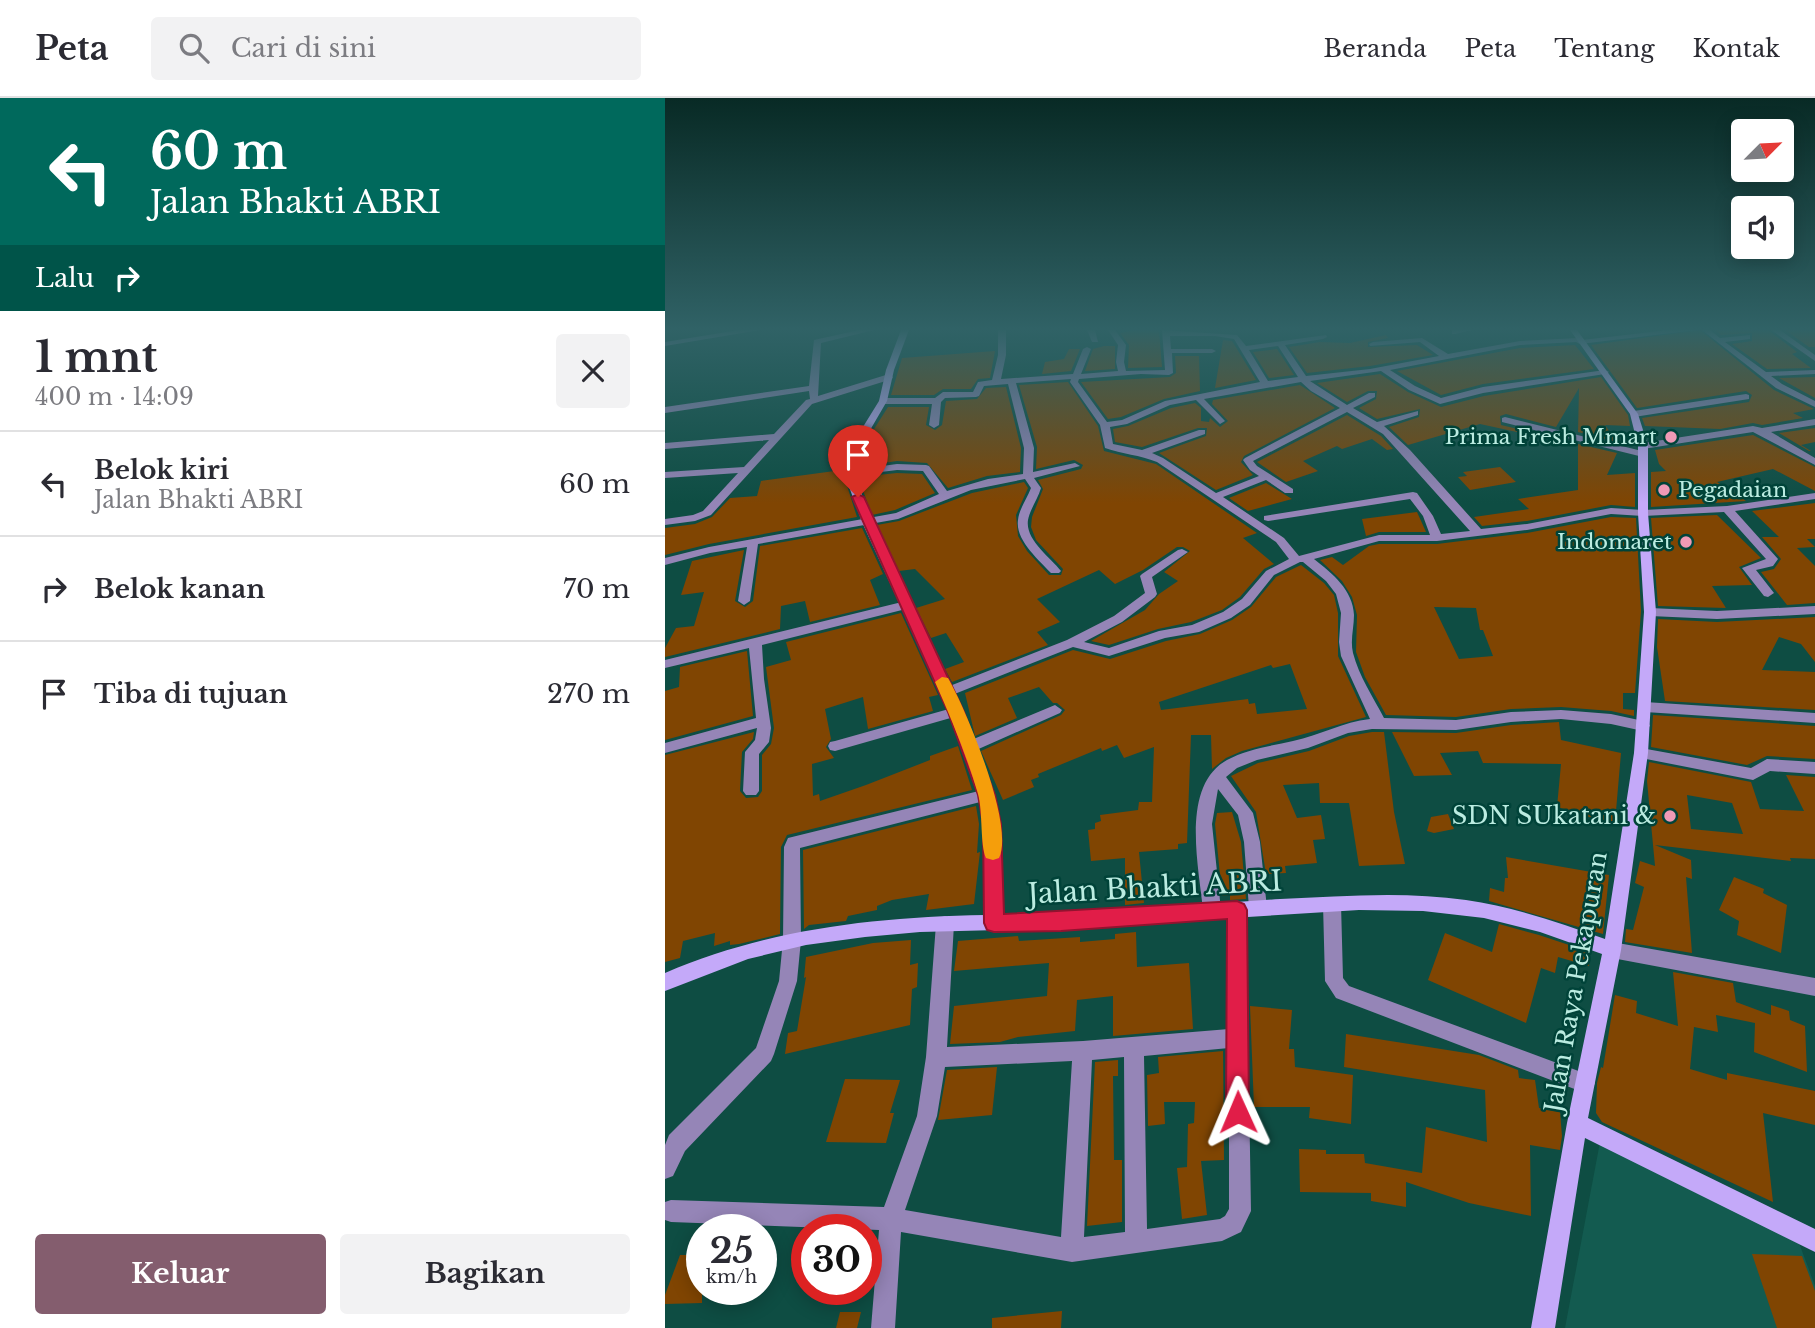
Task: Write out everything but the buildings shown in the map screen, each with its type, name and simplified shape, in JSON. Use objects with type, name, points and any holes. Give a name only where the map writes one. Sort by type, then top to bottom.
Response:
[{"type":"street","points":[[665,522],[695,518],[707,513],[814,394],[815,387]]},
{"type":"street","points":[[665,410],[814,394],[843,387]]},
{"type":"street","points":[[886,387],[883,401],[850,456],[849,473],[867,522],[956,712],[987,795],[992,824],[994,923]]},
{"type":"street","points":[[934,425],[937,401],[943,395],[975,394],[979,387]]},
{"type":"street","points":[[1013,387],[1029,449],[1028,476],[1036,488],[1023,520],[1023,529],[1055,572]]},
{"type":"street","points":[[1078,387],[1105,425],[1108,446],[1143,453],[1160,460],[1280,540],[1335,581],[1347,606],[1344,637],[1349,661],[1380,723]]},
{"type":"street","points":[[1105,425],[1124,422],[1168,403],[1248,387]]},
{"type":"street","points":[[1311,387],[1378,425],[1407,452],[1478,533]]},
{"type":"street","points":[[1411,387],[1440,401],[1501,387]]},
{"type":"street","name":"Jalan Raya Pekapuran","points":[[1543,1328],[1577,1123],[1612,950],[1641,753],[1645,707],[1650,612],[1643,513],[1643,450],[1634,414],[1616,387]]},
{"type":"street","points":[[1782,387],[1815,404]]},
{"type":"street","points":[[1289,491],[1252,468],[1248,460],[1329,415],[1372,395]]},
{"type":"street","points":[[1199,397],[1220,421]]},
{"type":"street","points":[[1634,414],[1745,397]]},
{"type":"street","points":[[883,401],[937,401]]},
{"type":"street","points":[[1378,425],[1415,413]]},
{"type":"street","points":[[1505,420],[1643,450],[1753,429],[1762,431],[1815,462]]},
{"type":"street","points":[[1762,431],[1815,422]]},
{"type":"street","points":[[1143,453],[1202,432]]},
{"type":"street","points":[[665,446],[776,437]]},
{"type":"street","points":[[665,562],[709,550],[916,511],[945,495],[985,483],[1075,466]]},
{"type":"street","points":[[849,473],[897,467],[926,468],[945,495]]},
{"type":"street","points":[[665,475],[745,470]]},
{"type":"street","points":[[1216,496],[1267,476]]},
{"type":"street","points":[[1268,518],[1410,490],[1428,516],[1437,538]]},
{"type":"street","points":[[1072,643],[1109,652],[1163,634],[1195,629],[1227,615],[1246,602],[1269,573],[1302,559],[1379,538],[1437,538],[1527,527],[1611,511],[1643,513],[1727,509],[1815,496]]},
{"type":"street","points":[[1727,509],[1772,559],[1769,564],[1748,568],[1768,593]]},
{"type":"street","points":[[744,601],[753,542]]},
{"type":"street","points":[[947,692],[1072,643],[1118,619],[1151,594],[1146,576],[1182,552]]},
{"type":"street","points":[[665,664],[906,605]]},
{"type":"street","points":[[1650,612],[1717,615],[1815,610]]},
{"type":"street","points":[[751,791],[752,752],[762,742],[763,721],[755,643]]},
{"type":"street","points":[[1645,707],[1815,718]]},
{"type":"street","points":[[969,747],[1055,710]]},
{"type":"street","points":[[835,746],[956,712]]},
{"type":"street","points":[[1212,910],[1204,809],[1217,776],[1258,753],[1305,744],[1349,728],[1406,721],[1447,725],[1512,717],[1582,715],[1617,719],[1643,726]]},
{"type":"street","points":[[665,748],[763,721]]},
{"type":"street","points":[[1641,753],[1753,774],[1765,765],[1815,768]]},
{"type":"street","points":[[1217,776],[1245,813],[1252,842],[1258,908]]},
{"type":"street","points":[[665,1168],[677,1143],[764,1054],[788,981],[792,940],[794,844],[987,795]]},
{"type":"street","name":"Jalan Bhakti ABRI","points":[[665,982],[717,960],[792,940],[883,927],[1061,922],[1212,910],[1385,902],[1465,907],[1543,925],[1612,950],[1815,987]]},
{"type":"street","points":[[1332,904],[1334,981],[1343,992],[1585,1083]]},
{"type":"street","points":[[671,1211],[891,1219],[1072,1250],[1222,1230],[1233,1224],[1240,1211],[1236,1038],[1237,910]]},
{"type":"street","points":[[883,1328],[891,1219],[927,1116],[936,1057],[945,924]]},
{"type":"street","points":[[936,1057],[1083,1051],[1236,1038]]},
{"type":"street","points":[[1134,1046],[1136,1242]]},
{"type":"street","points":[[1072,1250],[1083,1051]]},
{"type":"street","points":[[1577,1123],[1815,1241]]},
{"type":"shaded area","points":[[1600,1142],[1799,1243],[1815,1286],[1815,1328],[1565,1328]]},
{"type":"slow traffic","points":[[942,682],[987,795],[991,810],[993,853]]},
{"type":"place","name":"Prima Fresh Mmart","points":[[1671,437]]},
{"type":"place","name":"Pegadaian","points":[[1664,490]]},
{"type":"place","name":"Indomaret","points":[[1686,542]]},
{"type":"place","name":"SDN SUkatani &","points":[[1670,816]]},
{"type":"route","points":[[858,497],[867,522],[956,712],[987,795],[992,824],[994,923],[1061,922],[1237,910],[1238,1112]]}]
